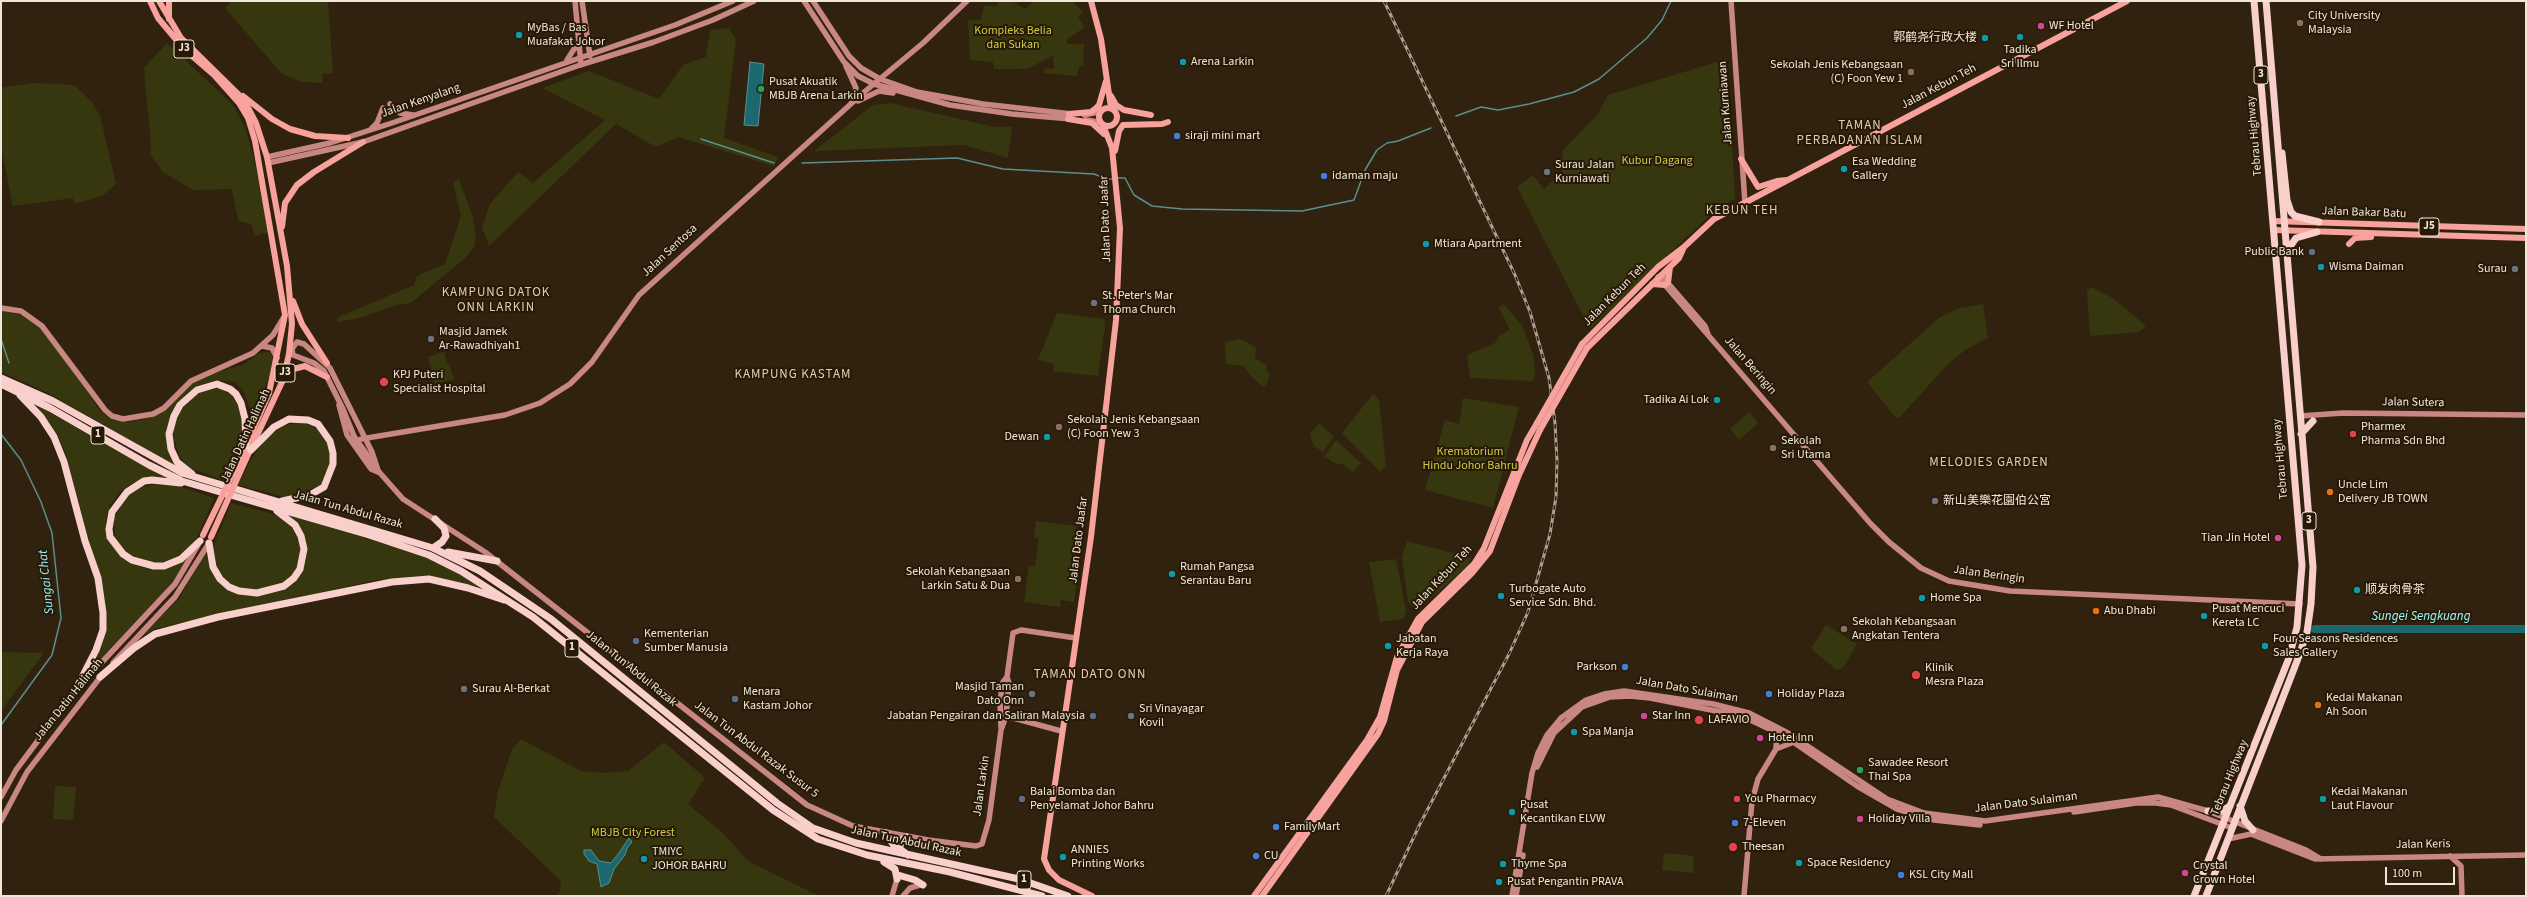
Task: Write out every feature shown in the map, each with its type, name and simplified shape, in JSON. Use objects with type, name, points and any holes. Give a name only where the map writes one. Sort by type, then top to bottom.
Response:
[{"type":"highway","name":"Tebrau Highway","points":[[2194,896],[2289,658],[2297,627],[2300,604],[2302,565],[2254,1]]},
{"type":"highway","name":"Tebrau Highway","points":[[2206,896],[2287,689],[2307,632],[2313,567],[2299,419],[2266,1]]},
{"type":"highway","points":[[2268,36],[2270,1]]},
{"type":"highway","points":[[2276,134],[2284,164],[2288,200],[2291,212],[2296,216],[2319,222]]},
{"type":"highway","points":[[2286,252],[2290,243],[2296,238],[2317,232]]},
{"type":"highway","name":"Jalan Tun Abdul Razak","points":[[1,378],[53,401],[182,473],[433,548],[506,587],[551,620],[799,820],[840,839],[1019,879],[1068,896]]},
{"type":"highway","name":"Jalan Tun Abdul Razak","points":[[1,384],[50,408],[149,465],[195,485],[368,535],[434,558],[490,588],[533,617],[779,815],[818,839],[867,855],[950,872],[1042,896]]},
{"type":"highway","points":[[206,481],[192,474],[177,462],[170,442],[170,428],[174,416],[188,397],[210,385],[217,384],[230,388],[241,403],[249,448]]},
{"type":"highway","points":[[17,392],[41,417],[54,437],[64,462],[84,541],[98,578],[103,613],[103,630],[96,650],[75,691]]},
{"type":"highway","points":[[2288,410],[2299,419],[2290,434]]},
{"type":"highway","points":[[249,448],[274,428],[290,419],[308,420],[318,424],[330,441],[334,453],[333,464],[324,487],[310,495],[280,502]]},
{"type":"highway","points":[[2301,434],[2314,422]]},
{"type":"highway","points":[[195,485],[152,480],[135,486],[117,503],[112,512],[109,529],[112,542],[123,554],[132,560],[154,566],[164,566],[181,559],[201,538]]},
{"type":"highway","points":[[210,540],[213,567],[220,579],[229,587],[239,591],[252,593],[284,586],[294,578],[300,569],[304,549],[301,536],[294,525],[269,507]]},
{"type":"highway","points":[[433,548],[442,542],[446,536],[444,528],[435,520]]},
{"type":"highway","points":[[440,551],[497,561]]},
{"type":"highway","points":[[100,677],[134,648],[155,634],[226,616],[409,579],[430,579],[468,588],[501,599],[533,617]]},
{"type":"highway","points":[[2208,812],[2222,811],[2230,806]]},
{"type":"highway","points":[[2240,806],[2245,821],[2253,830]]},
{"type":"highway","points":[[886,833],[894,844],[900,847],[908,855]]},
{"type":"highway","points":[[900,847],[901,840],[906,836]]},
{"type":"highway","points":[[867,855],[890,864],[895,868],[897,877],[915,880],[922,885]]},
{"type":"main road","name":"Jalan Datin Halimah","points":[[150,1],[161,10],[197,54],[237,92],[256,123],[266,160],[282,242],[289,290],[292,324],[286,371],[249,448],[201,538]]},
{"type":"main road","points":[[169,1],[170,22]]},
{"type":"main road","points":[[1091,1],[1101,39],[1111,108],[1117,115],[1115,122],[1112,125],[1101,123],[1106,81]]},
{"type":"main road","name":"Jalan Kebun Teh","points":[[1254,896],[1367,740],[1380,717],[1396,657],[1418,619],[1478,558],[1496,521],[1527,440],[1536,423],[1585,346],[1662,263],[1684,247],[1714,219],[2127,1]]},
{"type":"main road","name":"Jalan Datin Halimah","points":[[161,10],[184,49],[214,75],[240,104],[248,118],[256,141],[285,315],[277,362],[269,393],[249,448]]},
{"type":"main road","points":[[1106,81],[1116,105],[1129,112],[1152,115]]},
{"type":"main road","points":[[1068,117],[1091,112],[1095,109],[1099,104],[1106,81]]},
{"type":"main road","points":[[237,92],[272,119],[290,129],[315,136],[348,138]]},
{"type":"main road","points":[[1102,110],[1111,108]]},
{"type":"main road","points":[[1068,117],[1098,126],[1114,154]]},
{"type":"main road","name":"Jalan Dato Jaafar","points":[[1092,896],[1064,883],[1052,874],[1044,862],[1061,731],[1076,638],[1116,320],[1120,250],[1114,154],[1115,122]]},
{"type":"main road","points":[[1114,154],[1119,131],[1123,125],[1162,124],[1168,122]]},
{"type":"main road","name":"Jalan Dato Jaafar","points":[[1101,123],[1110,137],[1114,154]]},
{"type":"main road","points":[[256,141],[266,160],[267,204]]},
{"type":"main road","points":[[282,242],[283,211],[290,194],[314,172],[363,142]]},
{"type":"main road","points":[[1741,159],[1758,188],[1779,180],[1789,180]]},
{"type":"main road","name":"Jalan Bakar Batu","points":[[2273,221],[2526,230]]},
{"type":"main road","points":[[2405,235],[2477,235],[2485,229],[2497,236],[2526,237]]},
{"type":"main road","name":"Jalan Bakar Batu","points":[[2274,230],[2405,235],[2526,237]]},
{"type":"main road","points":[[2349,244],[2355,238],[2378,234]]},
{"type":"main road","name":"Jalan Kebun Teh","points":[[1262,896],[1374,740],[1384,721],[1398,670],[1422,622],[1472,573],[1490,551],[1520,475],[1540,430],[1585,346],[1679,258],[1684,247]]},
{"type":"main road","points":[[1641,285],[1659,276],[1662,263]]},
{"type":"main road","points":[[1652,284],[1666,284],[1670,266]]},
{"type":"main road","points":[[289,290],[302,324],[327,363]]},
{"type":"main road","points":[[286,371],[305,366],[327,377]]},
{"type":"main road","name":"Jalan Datin Halimah","points":[[210,540],[244,457]]},
{"type":"street","points":[[575,1],[581,65]]},
{"type":"street","points":[[582,1],[591,62]]},
{"type":"street","name":"Jalan Kenyalang","points":[[266,160],[348,138],[416,115],[711,11],[733,1]]},
{"type":"street","name":"Jalan Kenyalang","points":[[266,160],[363,142],[581,65],[654,42],[713,20],[754,1]]},
{"type":"street","points":[[804,1],[844,62],[856,88],[851,104]]},
{"type":"street","points":[[813,1],[849,56],[861,68],[880,79],[917,92],[1101,123]]},
{"type":"street","name":"Jalan Sentosa","points":[[357,440],[505,415],[540,403],[570,384],[592,362],[639,295],[851,104],[923,43],[967,1]]},
{"type":"street","name":"Jalan Kurniawan","points":[[1731,1],[1745,203]]},
{"type":"street","points":[[587,40],[597,47],[605,48]]},
{"type":"street","points":[[565,62],[578,43]]},
{"type":"street","points":[[844,62],[858,76],[874,84],[905,94]]},
{"type":"street","points":[[515,80],[518,88]]},
{"type":"street","points":[[851,104],[879,91],[905,94],[982,110],[1068,117],[1093,115],[1102,110]]},
{"type":"street","points":[[390,104],[400,113],[416,115]]},
{"type":"street","points":[[370,130],[377,123],[383,108]]},
{"type":"street","name":"Jalan Beringin","points":[[1659,276],[1705,326],[1709,336],[1870,523],[1921,568],[1949,581],[2010,591],[2300,604]]},
{"type":"street","points":[[1,308],[21,311],[42,326],[105,410],[112,416],[123,420],[153,414],[164,408],[191,381],[244,358],[262,346],[273,335],[285,315]]},
{"type":"street","name":"Jalan Tun Abdul Razak Susur 5","points":[[379,472],[372,452],[364,439],[327,363],[302,343],[297,342],[293,347],[292,352],[295,357],[314,363],[327,377],[339,405],[357,440],[379,472],[404,499],[435,520],[461,534],[497,561],[807,805],[852,826],[886,833],[976,846],[982,844]]},
{"type":"street","points":[[262,346],[274,351],[277,362]]},
{"type":"street","points":[[339,405],[347,435],[371,469],[379,472]]},
{"type":"street","name":"Jalan Sutera","points":[[2299,419],[2366,413],[2526,415]]},
{"type":"street","name":"Jalan Datin Halimah","points":[[1,797],[16,770],[75,691],[174,584],[201,538]]},
{"type":"street","name":"Jalan Datin Halimah","points":[[1,821],[27,772],[100,677],[175,597],[210,540]]},
{"type":"street","name":"Jalan Larkin","points":[[1001,730],[1006,716],[1009,683],[1007,677],[1013,632],[1021,630],[1076,638]]},
{"type":"street","name":"Jalan Larkin","points":[[982,844],[989,820],[1001,730],[1000,699],[1003,682],[1007,677]]},
{"type":"street","name":"Jalan Dato Sulaiman","points":[[1512,896],[1532,773],[1543,742],[1552,727],[1569,710],[1593,697],[1616,692],[1634,691],[1713,704],[1754,715],[1788,733],[1886,799],[1924,813],[1985,821],[2154,797],[2177,801],[2208,812],[2224,822]]},
{"type":"street","name":"Jalan Dato Sulaiman","points":[[1516,896],[1540,759],[1554,733],[1582,707],[1602,698],[1630,696],[1737,715],[1778,732],[1857,786],[1890,806],[1906,813],[1934,820],[1984,825],[2149,802],[2171,805],[2233,825]]},
{"type":"street","points":[[1000,699],[1006,716],[1061,731]]},
{"type":"street","points":[[1744,896],[1754,793],[1758,779],[1776,749],[1778,732]]},
{"type":"street","points":[[1776,749],[1794,742]]},
{"type":"street","points":[[2233,825],[2253,830],[2306,850],[2321,859]]},
{"type":"street","name":"Jalan Keris","points":[[2228,839],[2251,834],[2289,849],[2321,859],[2526,855]]},
{"type":"street","points":[[2462,896],[2461,866],[2466,859],[2476,855]]},
{"type":"street","points":[[2450,856],[2461,866]]},
{"type":"street","points":[[892,896],[897,877]]},
{"type":"street","points":[[903,896],[910,888],[922,885]]},
{"type":"green space","points":[[232,1],[328,1],[333,73],[322,74],[323,83],[301,82],[282,74],[225,8]]},
{"type":"green space","name":"Kompleks Belia dan Sukan","points":[[998,1],[1011,1],[1025,9],[1033,1],[1073,1],[1083,13],[1078,17],[1085,27],[1066,40],[1068,44],[1084,44],[1083,66],[1080,66],[1076,76],[1044,73],[1045,68],[1054,69],[1053,55],[1030,68],[1021,69],[994,69],[993,62],[970,60],[968,20],[981,20],[984,5],[997,7]]},
{"type":"green space","points":[[729,28],[736,40],[724,138],[778,157],[774,166],[678,137],[656,147],[616,124],[489,246],[482,227],[490,204],[518,172],[533,183],[605,120],[542,88],[589,71],[659,99],[683,65],[706,57],[710,30]]},
{"type":"green space","points":[[167,43],[233,105],[245,127],[254,159],[270,232],[255,236],[251,224],[238,221],[232,189],[193,190],[163,172],[150,154],[151,146],[144,68]]},
{"type":"green space","name":"Kubur Dagang","points":[[1727,59],[1735,198],[1709,216],[1590,329],[1517,187],[1533,175],[1544,189],[1561,173],[1563,150],[1598,114],[1608,95]]},
{"type":"green space","points":[[32,83],[75,86],[92,102],[100,116],[116,184],[102,196],[74,204],[73,198],[13,206],[1,146],[1,88]]},
{"type":"green space","points":[[890,103],[995,127],[1012,127],[1008,158],[964,145],[814,151],[873,105]]},
{"type":"green space","points":[[459,179],[473,217],[476,237],[474,247],[465,258],[411,303],[396,305],[363,317],[338,322],[337,318],[414,285],[417,276],[445,264],[461,216],[453,182]]},
{"type":"green space","points":[[2092,287],[2114,299],[2146,326],[2139,332],[2090,336],[2087,290]]},
{"type":"green space","points":[[1504,304],[1523,327],[1533,355],[1535,372],[1533,381],[1470,378],[1467,355],[1495,343],[1499,336],[1510,330],[1498,307]]},
{"type":"green space","points":[[1983,304],[1988,338],[1965,350],[1947,365],[1900,417],[1896,418],[1867,382],[1940,317],[1960,308]]},
{"type":"green space","points":[[1,309],[30,318],[43,328],[101,412],[111,419],[126,422],[150,418],[167,406],[198,378],[244,364],[260,353],[271,352],[273,360],[270,373],[251,429],[250,408],[244,392],[235,382],[216,380],[194,390],[168,427],[178,467],[48,393],[1,372]]},
{"type":"green space","points":[[1057,313],[1104,319],[1105,325],[1098,376],[1053,371],[1054,364],[1038,360]]},
{"type":"green space","points":[[1238,339],[1247,342],[1256,348],[1255,358],[1267,366],[1266,370],[1270,375],[1266,385],[1263,387],[1243,366],[1226,364],[1225,343]]},
{"type":"green space","points":[[444,352],[447,364],[435,368],[449,364],[454,379],[435,384],[428,357]]},
{"type":"green space","points":[[218,388],[232,395],[240,407],[243,421],[238,450],[222,480],[188,467],[180,457],[173,436],[174,426],[180,411],[190,400],[201,392]]},
{"type":"green space","points":[[1373,394],[1379,400],[1386,467],[1380,472],[1342,433]]},
{"type":"green space","points":[[23,398],[166,477],[147,478],[133,483],[121,491],[110,505],[106,521],[108,539],[122,558],[141,567],[158,569],[192,550],[177,576],[160,597],[87,673],[103,633],[103,595],[67,458],[59,438]]},
{"type":"green space","name":"Krematorium Hindu Johor Bahru","points":[[1463,398],[1519,407],[1493,508],[1425,490],[1445,420],[1459,424]]},
{"type":"green space","points":[[1749,412],[1758,423],[1739,440],[1730,429]]},
{"type":"green space","points":[[299,422],[314,426],[330,442],[334,465],[321,485],[290,498],[238,485],[252,458],[267,438],[283,426]]},
{"type":"green space","points":[[1319,423],[1334,437],[1323,452],[1314,446],[1310,434]]},
{"type":"green space","points":[[1336,440],[1361,463],[1353,472],[1341,463],[1338,465],[1324,456]]},
{"type":"green space","points":[[159,483],[175,485],[214,498],[195,542],[178,557],[164,562],[150,563],[133,558],[121,548],[115,538],[114,519],[126,496],[141,487]]},
{"type":"green space","points":[[231,503],[276,515],[288,522],[296,532],[301,543],[301,555],[296,569],[289,580],[278,586],[250,591],[233,587],[225,581],[214,564],[212,549]]},
{"type":"green space","points":[[289,515],[440,561],[499,595],[430,580],[377,580],[154,629],[139,639],[179,599],[206,551],[212,573],[221,584],[231,591],[248,596],[263,595],[289,586],[303,570],[307,550],[300,527]]},
{"type":"green space","points":[[1036,521],[1076,526],[1072,557],[1080,559],[1074,602],[1061,600],[1060,607],[1024,602],[1029,566],[1035,566],[1039,539],[1034,537]]},
{"type":"green space","points":[[1407,541],[1471,558],[1468,565],[1417,611],[1408,601],[1402,558]]},
{"type":"green space","points":[[1396,559],[1406,611],[1403,619],[1380,622],[1369,562]]},
{"type":"green space","points":[[1826,625],[1857,644],[1843,668],[1837,670],[1813,651],[1812,647]]},
{"type":"green space","points":[[1,652],[44,653],[1,711]]},
{"type":"green space","name":"MBJB City Forest","points":[[521,739],[581,771],[604,773],[628,771],[664,742],[705,778],[688,804],[725,835],[748,861],[819,896],[556,896],[561,889],[560,880],[494,817],[498,791],[512,749]]},
{"type":"green space","points":[[55,786],[76,787],[73,820],[53,819]]},
{"type":"green space","points":[[1664,853],[1694,856],[1693,873],[1662,870]]},
{"type":"water","points":[[750,62],[764,64],[758,126],[744,125]]},
{"type":"water","points":[[629,838],[632,842],[627,848],[625,855],[614,869],[609,883],[601,887],[597,864],[589,861],[584,854],[584,850],[591,850],[599,861],[611,863]]},
{"type":"waterway","points":[[1456,116],[1481,107],[1498,110],[1529,104],[1574,92],[1599,79],[1647,38],[1662,20],[1671,1]]},
{"type":"waterway","points":[[1117,178],[1125,178],[1134,195],[1152,206],[1182,209],[1302,211],[1354,200],[1365,170],[1377,150],[1387,143],[1398,141],[1431,128]]},
{"type":"waterway","points":[[701,139],[774,163]]},
{"type":"waterway","points":[[802,163],[957,158],[1003,169],[1094,174],[1107,179],[1114,179]]},
{"type":"waterway","name":"Sungai Chat","points":[[1,339],[9,363]]},
{"type":"waterway","name":"Sungai Chat","points":[[1,434],[21,460],[41,502],[52,533],[61,618],[52,655],[1,725]]},
{"type":"waterway","name":"Sungei Sengkuang","points":[[2315,629],[2526,629]]},
{"type":"railway","points":[[1384,1],[1515,275],[1530,312],[1549,378],[1555,423],[1557,461],[1556,497],[1550,534],[1528,612],[1509,654],[1420,824],[1386,896]]},
{"type":"place","name":"City University Malaysia","points":[[2300,23]]},
{"type":"place","name":"WF Hotel","points":[[2041,26]]},
{"type":"place","name":"MyBas / Bas Muafakat Johor","points":[[519,35]]},
{"type":"place","name":"Tadika Sri Ilmu","points":[[2020,37]]},
{"type":"place","name":"郭鹤尧行政大楼","points":[[1985,38]]},
{"type":"place","name":"Arena Larkin","points":[[1183,62]]},
{"type":"place","name":"Sekolah Jenis Kebangsaan (C) Foon Yew 1","points":[[1911,72]]},
{"type":"place","name":"Pusat Akuatik MBJB Arena Larkin","points":[[761,89]]},
{"type":"place","name":"siraji mini mart","points":[[1177,136]]},
{"type":"place","name":"Esa Wedding Gallery","points":[[1844,169]]},
{"type":"place","name":"Surau Jalan Kurniawati","points":[[1547,172]]},
{"type":"place","name":"idaman maju","points":[[1324,176]]},
{"type":"place","name":"Mtiara Apartment","points":[[1426,244]]},
{"type":"place","name":"Public Bank","points":[[2312,252]]},
{"type":"place","name":"Wisma Daiman","points":[[2321,267]]},
{"type":"place","name":"Surau","points":[[2515,269]]},
{"type":"place","name":"St. Peter's Mar Thoma Church","points":[[1094,303]]},
{"type":"place","name":"Masjid Jamek Ar-Rawadhiyah1","points":[[431,339]]},
{"type":"place","name":"KPJ Puteri Specialist Hospital","points":[[384,382]]},
{"type":"place","name":"Tadika Ai Lok","points":[[1717,400]]},
{"type":"place","name":"Sekolah Jenis Kebangsaan (C) Foon Yew 3","points":[[1059,427]]},
{"type":"place","name":"Pharmex Pharma Sdn Bhd","points":[[2353,434]]},
{"type":"place","name":"Dewan","points":[[1047,437]]},
{"type":"place","name":"Sekolah Sri Utama","points":[[1773,448]]},
{"type":"place","name":"Uncle Lim Delivery JB TOWN","points":[[2330,492]]},
{"type":"place","name":"新山美樂花園伯公宮","points":[[1935,501]]},
{"type":"place","name":"Tian Jin Hotel","points":[[2278,538]]},
{"type":"place","name":"Rumah Pangsa Serantau Baru","points":[[1172,574]]},
{"type":"place","name":"Sekolah Kebangsaan Larkin Satu & Dua","points":[[1018,579]]},
{"type":"place","name":"顺发肉骨茶","points":[[2357,590]]},
{"type":"place","name":"Turbogate Auto Service Sdn. Bhd.","points":[[1501,596]]},
{"type":"place","name":"Home Spa","points":[[1922,598]]},
{"type":"place","name":"Abu Dhabi","points":[[2096,611]]},
{"type":"place","name":"Pusat Mencuci Kereta LC","points":[[2204,616]]},
{"type":"place","name":"Sekolah Kebangsaan Angkatan Tentera","points":[[1844,629]]},
{"type":"place","name":"Kementerian Sumber Manusia","points":[[636,641]]},
{"type":"place","name":"Jabatan Kerja Raya","points":[[1388,646]]},
{"type":"place","name":"Four Seasons Residences Sales Gallery","points":[[2265,646]]},
{"type":"place","name":"Parkson","points":[[1625,667]]},
{"type":"place","name":"Klinik Mesra Plaza","points":[[1916,675]]},
{"type":"place","name":"Surau Al-Berkat","points":[[464,689]]},
{"type":"place","name":"Masjid Taman Dato Onn","points":[[1032,694]]},
{"type":"place","name":"Holiday Plaza","points":[[1769,694]]},
{"type":"place","name":"Menara Kastam Johor","points":[[735,699]]},
{"type":"place","name":"Kedai Makanan Ah Soon","points":[[2318,705]]},
{"type":"place","name":"Jabatan Pengairan dan Saliran Malaysia","points":[[1093,716]]},
{"type":"place","name":"Sri Vinayagar Kovil","points":[[1131,716]]},
{"type":"place","name":"Star Inn","points":[[1644,716]]},
{"type":"place","name":"LAFAVIO","points":[[1699,720]]},
{"type":"place","name":"Spa Manja","points":[[1574,732]]},
{"type":"place","name":"Hotel Inn","points":[[1760,738]]},
{"type":"place","name":"Sawadee Resort Thai Spa","points":[[1860,770]]},
{"type":"place","name":"Balai Bomba dan Penyelamat Johor Bahru","points":[[1022,799]]},
{"type":"place","name":"You Pharmacy","points":[[1737,799]]},
{"type":"place","name":"Kedai Makanan Laut Flavour","points":[[2323,799]]},
{"type":"place","name":"Pusat Kecantikan ELVW","points":[[1512,812]]},
{"type":"place","name":"Holiday Villa","points":[[1860,819]]},
{"type":"place","name":"7-Eleven","points":[[1735,823]]},
{"type":"place","name":"FamilyMart","points":[[1276,827]]},
{"type":"place","name":"Theesan","points":[[1733,847]]},
{"type":"place","name":"CU","points":[[1256,856]]},
{"type":"place","name":"ANNIES Printing Works","points":[[1063,857]]},
{"type":"place","name":"TMIYC JOHOR BAHRU","points":[[644,859]]},
{"type":"place","name":"Space Residency","points":[[1799,863]]},
{"type":"place","name":"Thyme Spa","points":[[1503,864]]},
{"type":"place","name":"Crystal Crown Hotel","points":[[2185,873]]},
{"type":"place","name":"KSL City Mall","points":[[1901,875]]},
{"type":"place","name":"Pusat Pengantin PRAVA","points":[[1499,882]]},
{"type":"district","name":"TAMAN PERBADANAN ISLAM","points":[[1860,134]]},
{"type":"district","name":"KEBUN TEH","points":[[1742,211]]},
{"type":"district","name":"KAMPUNG DATOK ONN LARKIN","points":[[496,300]]},
{"type":"district","name":"KAMPUNG KASTAM","points":[[793,375]]},
{"type":"district","name":"MELODIES GARDEN","points":[[1989,463]]},
{"type":"district","name":"TAMAN DATO ONN","points":[[1090,675]]}]
